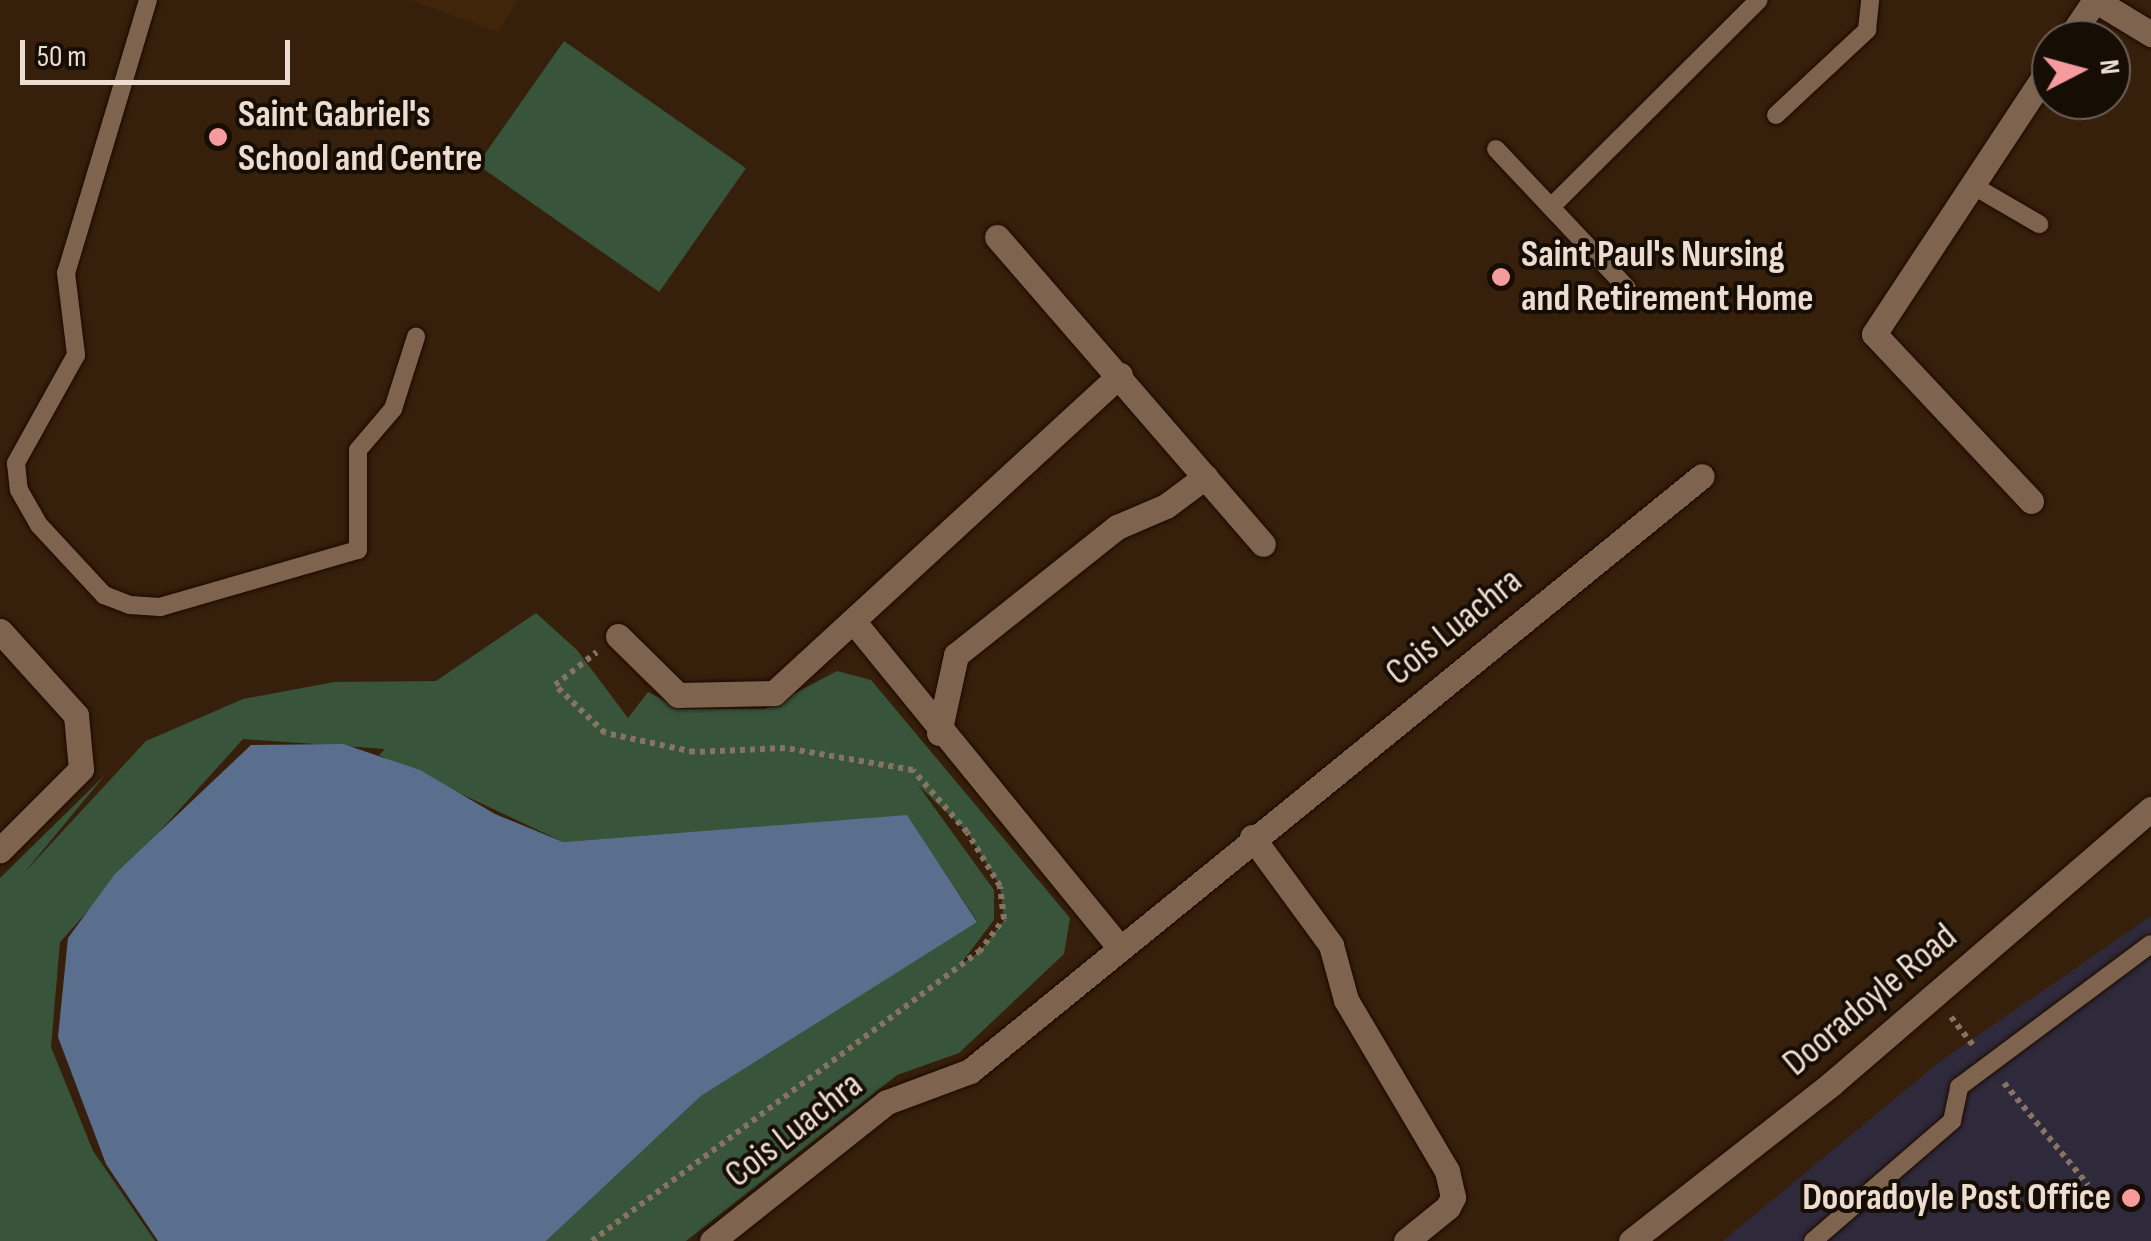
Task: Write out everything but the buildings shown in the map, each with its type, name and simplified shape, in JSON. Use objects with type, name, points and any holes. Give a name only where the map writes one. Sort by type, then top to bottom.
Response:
[{"type":"street","points":[[2095,0],[2151,34]]},
{"type":"street","points":[[2031,96],[1874,334],[2032,501]]},
{"type":"street","points":[[997,236],[1262,544]]},
{"type":"street","points":[[618,636],[678,695],[774,692],[1120,375]]},
{"type":"street","name":"Cois Luachra","points":[[712,1241],[887,1102],[970,1072],[1252,838],[1702,476]]},
{"type":"street","points":[[939,733],[956,655],[1117,527],[1166,506],[1205,477]]},
{"type":"street","points":[[854,622],[939,733],[1120,948]]},
{"type":"street","points":[[0,631],[76,715],[81,769],[0,850]]},
{"type":"street","name":"Dooradoyle Road","points":[[1630,1241],[1934,997],[2151,809]]},
{"type":"street","points":[[1252,838],[1331,945],[1346,1000],[1447,1171],[1453,1197],[1448,1208],[1406,1241]]},
{"type":"lane","points":[[148,0],[66,273],[76,355],[16,463],[19,490],[39,524],[104,595],[130,605],[160,607],[358,550],[358,450],[393,409],[416,338]]},
{"type":"lane","points":[[1551,207],[1759,0]]},
{"type":"lane","points":[[1776,114],[1868,30],[1870,0]]},
{"type":"lane","points":[[1496,149],[1627,288]]},
{"type":"lane","points":[[1972,185],[2038,224]]},
{"type":"lane","points":[[1812,1241],[1952,1120],[1958,1087],[2151,944]]},
{"type":"path","points":[[592,1241],[979,952],[1004,920],[992,872],[913,770],[785,748],[694,752],[605,733],[555,685],[618,636]]},
{"type":"path","points":[[1934,997],[2088,1185]]},
{"type":"shaded area","points":[[410,0],[518,0],[498,32]]},
{"type":"shaded area","points":[[2151,916],[2151,1241],[1723,1241],[1938,1063]]},
{"type":"green space","points":[[564,41],[746,168],[659,292],[477,165]]},
{"type":"green space","points":[[536,613],[577,650],[628,718],[648,692],[681,709],[765,709],[837,671],[871,680],[1070,918],[1064,954],[959,1053],[897,1075],[686,1241],[546,1241],[701,1096],[977,921],[907,816],[563,842],[379,755],[385,749],[243,739],[60,942],[51,1047],[93,1151],[155,1241],[0,1241],[0,878],[105,775],[24,873],[146,741],[243,699],[334,682],[436,681]],"holes":[[[918,785],[967,832],[1000,886],[1004,920],[979,952],[959,966],[994,920],[994,890]]]},
{"type":"water","points":[[343,744],[420,770],[495,814],[563,842],[907,815],[977,922],[701,1096],[546,1241],[158,1241],[106,1164],[58,1037],[68,938],[115,874],[251,745]]},
{"type":"place","name":"Saint Gabriel's School and Centre","points":[[218,137]]},
{"type":"place","name":"Saint Paul's Nursing and Retirement Home","points":[[1501,277]]},
{"type":"place","name":"Dooradoyle Post Office","points":[[2131,1198]]}]
